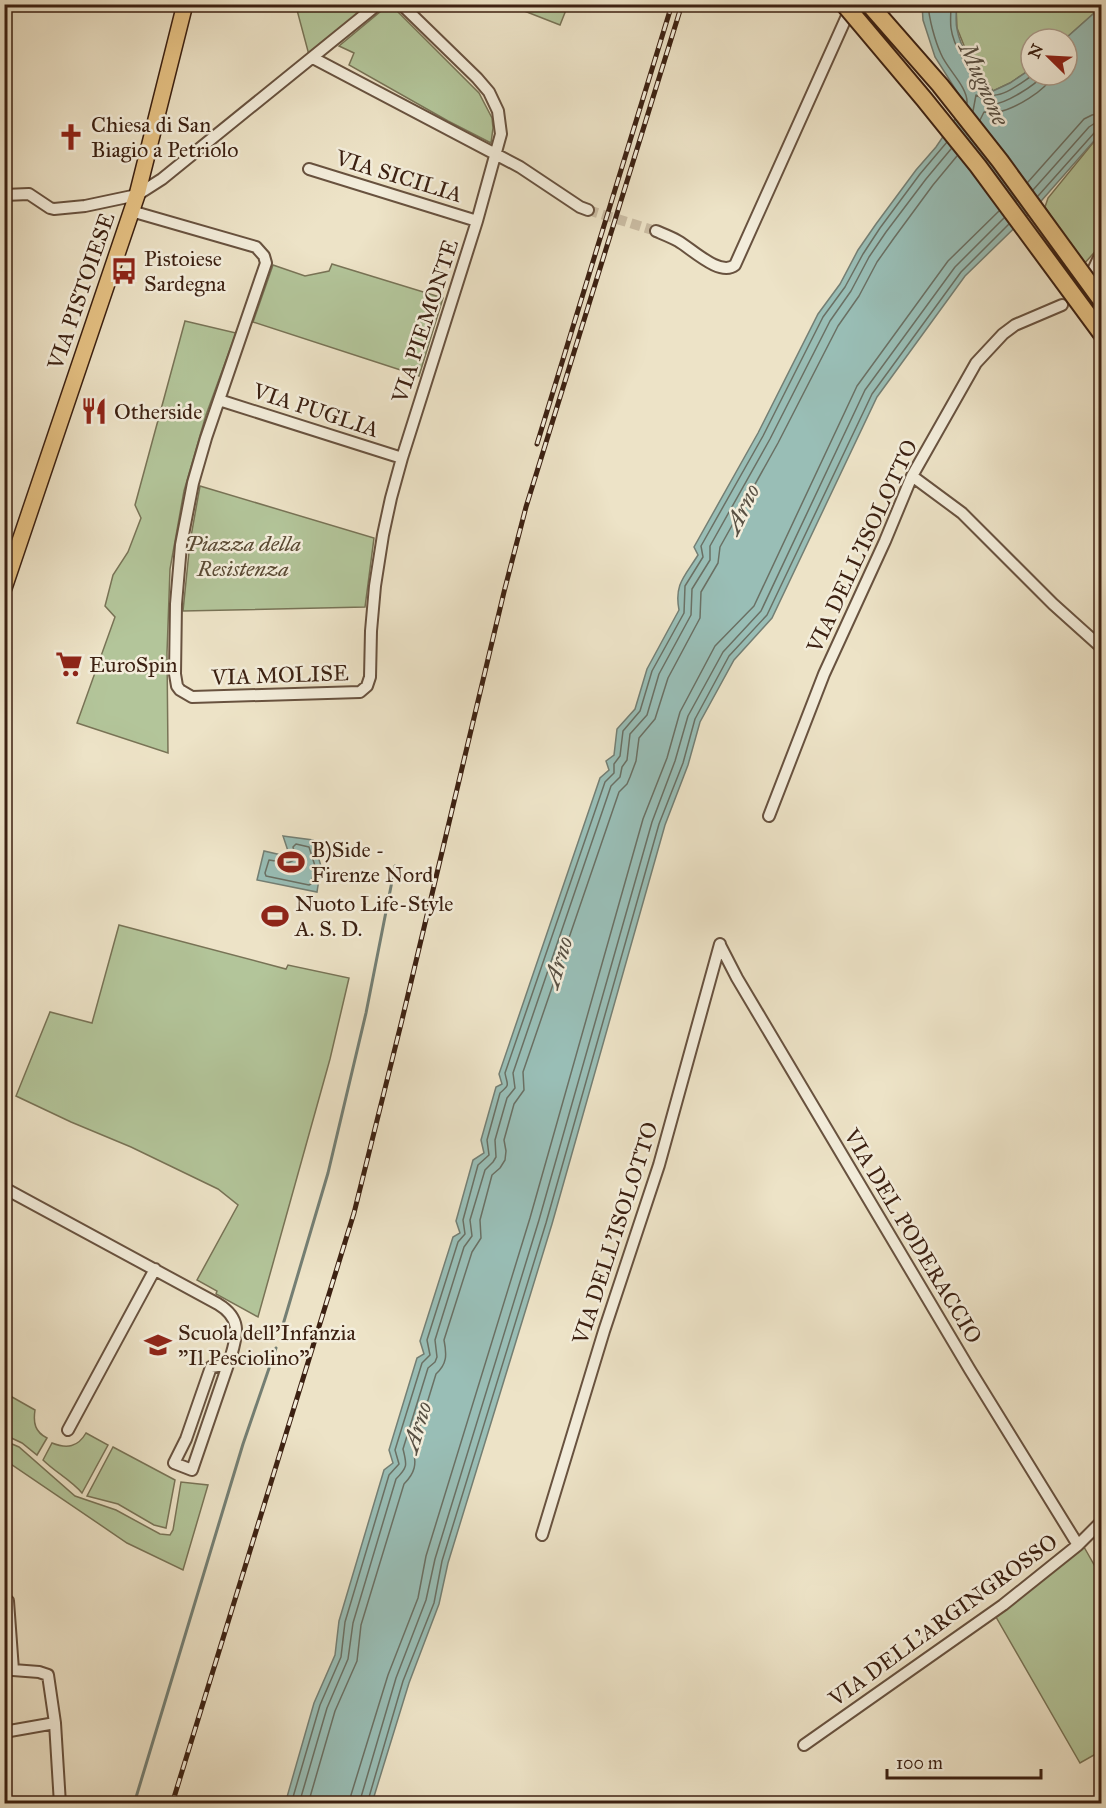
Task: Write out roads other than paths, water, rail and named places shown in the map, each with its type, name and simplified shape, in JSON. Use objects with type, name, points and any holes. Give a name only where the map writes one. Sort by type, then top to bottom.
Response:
[{"type":"highway","points":[[844,4],[978,166],[1101,334]]},
{"type":"highway","points":[[869,4],[940,85],[1000,161],[1101,300]]},
{"type":"main road","name":"VIA PISTOIESE","points":[[4,588],[137,195],[185,4]]},
{"type":"street","points":[[4,195],[28,194],[50,208],[85,206],[137,195],[162,178],[378,4]]},
{"type":"street","name":"VIA PIEMONTE","points":[[367,686],[370,677],[372,612],[389,507],[402,458],[477,221],[501,134],[496,106],[489,92],[401,4]]},
{"type":"street","points":[[656,231],[675,239],[717,267],[728,269],[735,266],[853,4]]},
{"type":"street","points":[[313,58],[520,167],[588,210]]},
{"type":"street","name":"VIA SICILIA","points":[[309,169],[477,221]]},
{"type":"street","points":[[131,211],[256,248],[266,260],[219,400]]},
{"type":"street","points":[[1089,279],[1101,251]]},
{"type":"street","name":"VIA DELL'ISOLOTTO","points":[[769,816],[824,674],[912,476],[976,363],[1003,334],[1015,325],[1062,305]]},
{"type":"street","name":"VIA PUGLIA","points":[[219,400],[402,458]]},
{"type":"street","name":"VIA MOLISE","points":[[219,400],[194,483],[178,566],[175,635],[176,680],[180,690],[192,697],[360,692],[367,686]]},
{"type":"street","points":[[912,476],[962,513],[1028,580],[1101,648]]},
{"type":"street","name":"VIA DELL'ISOLOTTO","points":[[542,1535],[604,1331],[659,1165],[721,943]]},
{"type":"street","name":"VIA DEL PODERACCIO","points":[[721,943],[737,978],[969,1370],[1078,1545]]},
{"type":"street","points":[[4,1188],[155,1269],[230,1313],[237,1333],[231,1356],[192,1470],[174,1463],[186,1439],[211,1366],[224,1365],[231,1356]]},
{"type":"street","points":[[68,1430],[155,1269]]},
{"type":"street","name":"VIA DELL'ARGINGROSSO","points":[[804,1745],[1003,1605],[1078,1545],[1101,1521]]},
{"type":"street","points":[[4,1601],[8,1601],[12,1670],[39,1672],[48,1676],[55,1723],[60,1803]]},
{"type":"street","points":[[4,1732],[55,1723]]},
{"type":"water","points":[[922,5],[956,5],[956,26],[962,46],[993,91],[1019,77],[1019,87],[1079,87],[1078,27],[1101,7],[1101,133],[1035,208],[965,276],[877,397],[772,618],[734,660],[700,722],[688,765],[665,825],[552,1224],[448,1563],[439,1604],[409,1683],[372,1803],[285,1804],[314,1703],[335,1655],[339,1621],[384,1470],[393,1463],[389,1450],[417,1358],[424,1354],[420,1341],[453,1237],[460,1233],[456,1221],[473,1160],[484,1153],[481,1140],[496,1087],[502,1084],[499,1074],[600,778],[609,770],[606,761],[614,755],[617,729],[635,709],[647,669],[679,610],[679,587],[698,555],[694,547],[758,433],[818,314],[840,284],[858,250],[876,224],[936,147],[959,113],[961,98],[935,57],[923,20]]},
{"type":"water","name":"B)Side - Firenze Nord","points":[[283,836],[313,840],[321,866],[317,892],[257,880],[264,851],[290,857]]},
{"type":"waterway","points":[[282,1328],[328,1173],[366,1013],[395,866]]},
{"type":"waterway","points":[[134,1804],[243,1444],[276,1348]]},
{"type":"tunnel","points":[[588,210],[656,231]]},
{"type":"railway","points":[[537,444],[672,4]]},
{"type":"railway","points":[[172,1804],[354,1213],[526,507],[682,4]]},
{"type":"place","name":"Chiesa di San Biagio a Petriolo","points":[[71,137]]},
{"type":"place","name":"Pistoiese Sardegna","points":[[124,271]]},
{"type":"place","name":"Otherside","points":[[94,411]]},
{"type":"place","name":"EuroSpin","points":[[69,664]]},
{"type":"place","name":"B)Side - Firenze Nord","points":[[291,862]]},
{"type":"place","name":"Nuoto Life-Style A. S. D.","points":[[275,916]]},
{"type":"place","name":"Scuola dell'Infanzia \"Il Pesciolino\"","points":[[158,1345]]},
{"type":"water label","name":"Mugnone","points":[[984,84]]},
{"type":"water label","name":"Arno","points":[[742,509]]},
{"type":"water label","name":"Arno","points":[[558,962]]},
{"type":"water label","name":"Arno","points":[[417,1427]]},
{"type":"park label","name":"Piazza della Resistenza","points":[[243,556]]}]
